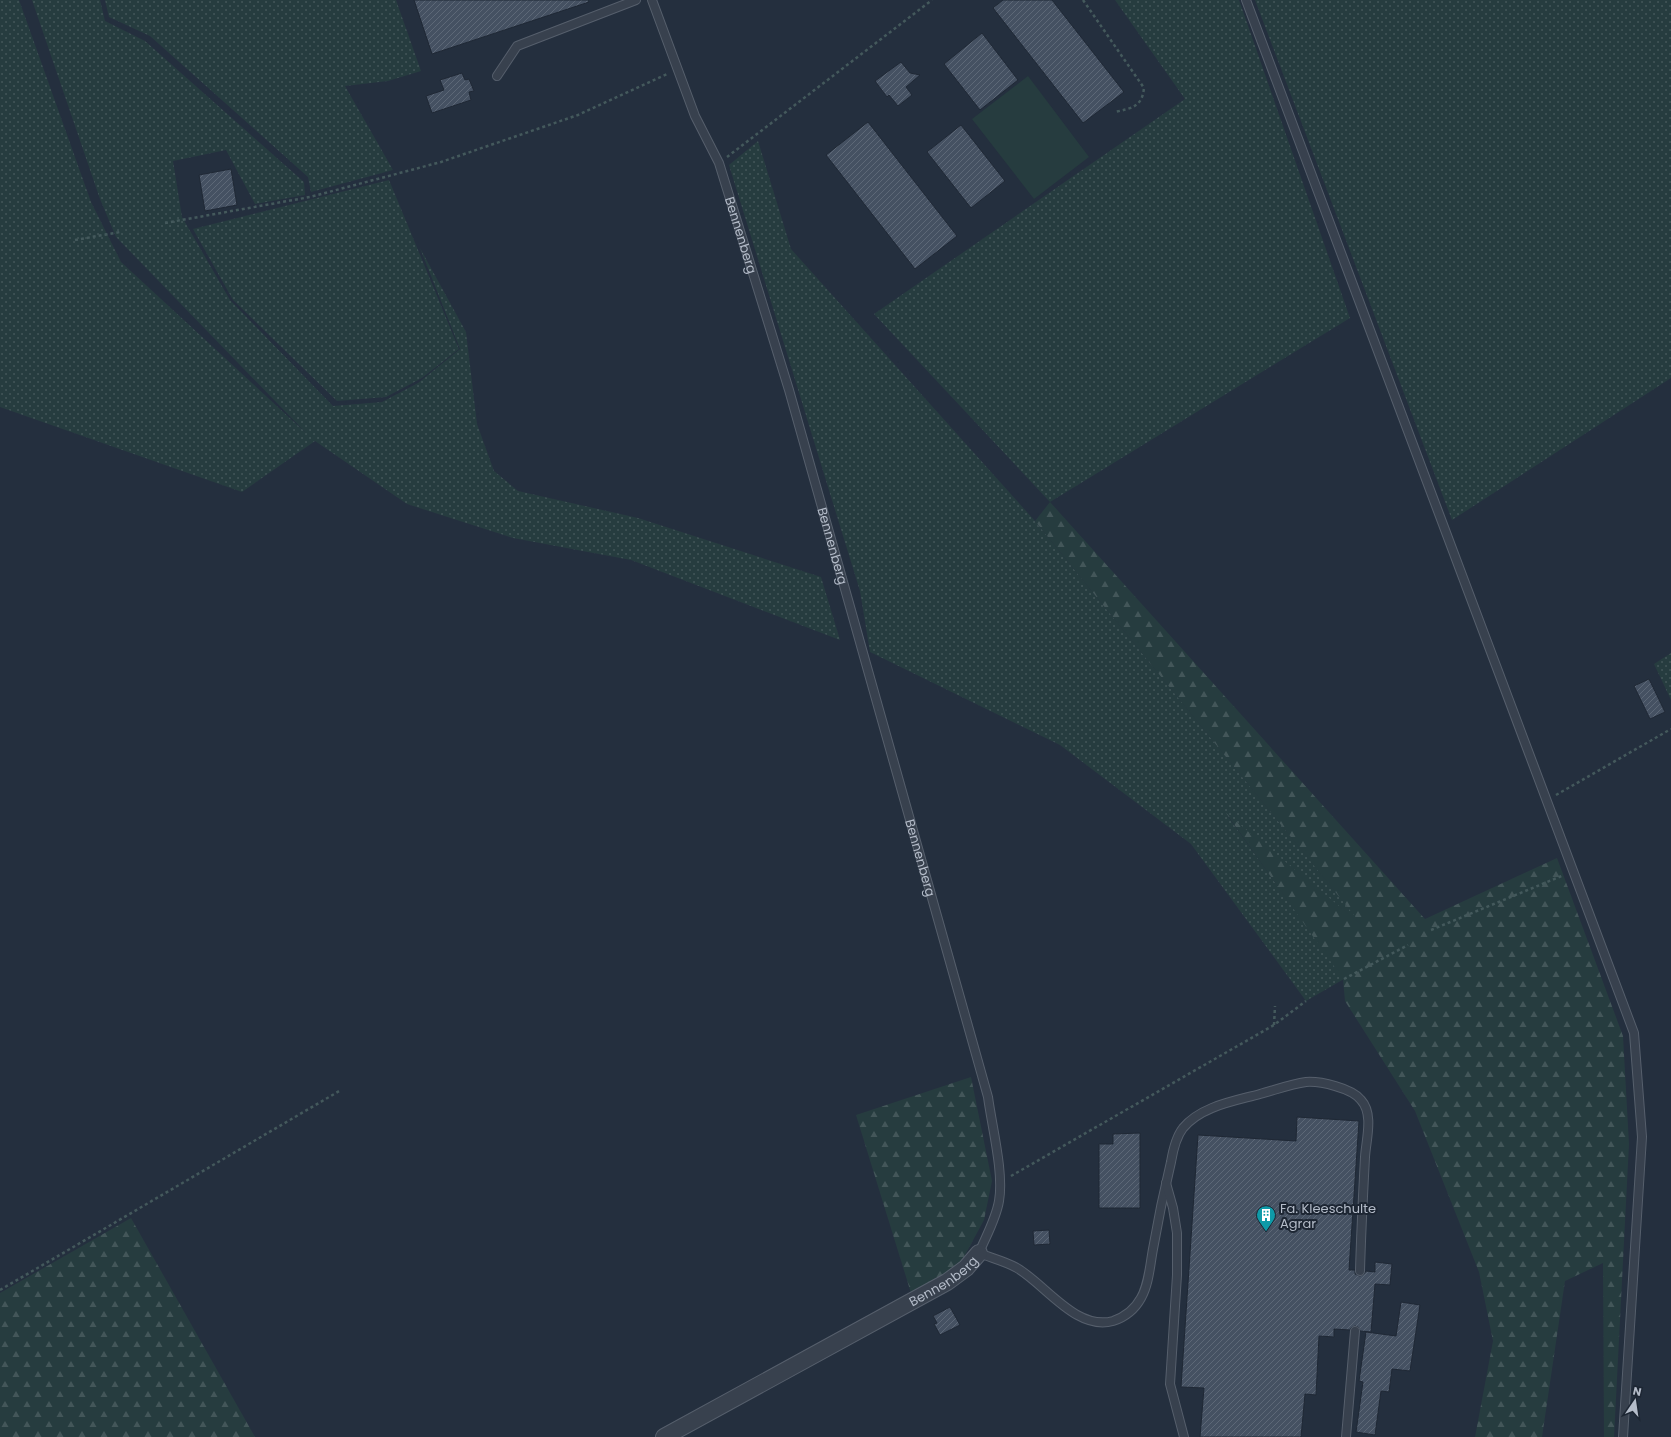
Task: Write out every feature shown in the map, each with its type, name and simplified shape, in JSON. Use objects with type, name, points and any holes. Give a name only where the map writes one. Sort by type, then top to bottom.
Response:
[{"type":"street","name":"Bennenberg","points":[[664,1437],[946,1282],[966,1268],[979,1253]]},
{"type":"lane","points":[[497,76],[517,46],[636,0]]},
{"type":"lane","name":"Bennenberg","points":[[652,0],[695,116],[719,163],[789,390],[988,1097],[1000,1182],[999,1202],[979,1253]]},
{"type":"lane","points":[[1246,0],[1634,1034],[1642,1137],[1623,1437]]},
{"type":"lane","points":[[979,1253],[1015,1267],[1038,1283],[1072,1313],[1087,1320],[1102,1322],[1113,1321],[1124,1316],[1134,1309],[1142,1298],[1147,1282],[1166,1182],[1176,1142],[1183,1128],[1197,1116],[1218,1106],[1282,1087],[1307,1082],[1342,1088],[1353,1093],[1362,1100],[1367,1112],[1368,1124],[1360,1271]]},
{"type":"lane","points":[[1166,1182],[1178,1233],[1177,1275],[1170,1384],[1184,1437]]},
{"type":"lane","points":[[1346,1437],[1355,1331]]},
{"type":"path","points":[[719,163],[932,0]]},
{"type":"path","points":[[1083,0],[1144,88],[1143,96],[1139,103],[1131,108],[1116,112]]},
{"type":"path","points":[[166,223],[310,198],[441,162],[578,115],[677,70]]},
{"type":"path","points":[[75,240],[120,232]]},
{"type":"path","points":[[1546,800],[1671,728]]},
{"type":"path","points":[[1431,930],[1573,871]]},
{"type":"path","points":[[1344,980],[1408,945]]},
{"type":"path","points":[[1000,1182],[1274,1025],[1306,1001]]},
{"type":"path","points":[[1274,1025],[1275,1006]]},
{"type":"path","points":[[0,1290],[341,1090]]},
{"type":"green space","points":[[0,0],[19,0],[91,202],[121,262],[306,433],[116,237],[100,199],[32,0],[100,0],[105,21],[145,41],[304,182],[305,195],[255,204],[226,150],[173,161],[182,217],[230,300],[333,406],[382,402],[418,383],[460,349],[420,248],[466,332],[477,424],[494,471],[518,491],[638,518],[821,577],[840,640],[631,560],[513,538],[407,504],[315,441],[242,492],[0,407]]},
{"type":"green space","points":[[105,0],[396,0],[421,71],[388,81],[345,86],[393,170],[311,192],[308,177],[150,36],[109,17]]},
{"type":"green space","points":[[1115,0],[1239,0],[1350,318],[1050,502],[874,314],[1185,99]]},
{"type":"green space","points":[[1255,0],[1671,0],[1671,378],[1452,520]]},
{"type":"green space","points":[[1028,76],[1089,157],[1034,199],[972,119]]},
{"type":"green space","points":[[758,141],[791,249],[1035,521],[1364,927],[1227,815],[1344,979],[1306,1001],[1191,844],[1060,745],[870,652],[860,591],[729,165]]},
{"type":"green space","points":[[389,180],[459,349],[422,378],[386,397],[337,401],[233,300],[193,229]]},
{"type":"green space","points":[[1050,502],[1425,919],[1557,858],[1623,1036],[1629,1144],[1614,1437],[1604,1437],[1603,1263],[1565,1281],[1542,1437],[1475,1437],[1493,1341],[1479,1272],[1415,1111],[1345,1001],[1343,979],[1226,813],[1362,925],[1035,521]]},
{"type":"green space","points":[[1671,653],[1671,700],[1654,664]]},
{"type":"green space","points":[[971,1077],[992,1181],[984,1220],[959,1266],[911,1293],[856,1115]]},
{"type":"green space","points":[[131,1218],[255,1437],[0,1437],[0,1293]]},
{"type":"building","points":[[414,0],[588,0],[589,2],[432,54]]},
{"type":"building","points":[[1003,0],[1052,0],[1124,92],[1083,123],[993,8]]},
{"type":"building","points":[[982,33],[1018,80],[980,110],[944,64]]},
{"type":"building","points":[[901,62],[910,73],[920,75],[906,87],[912,95],[898,106],[889,95],[887,97],[875,81]]},
{"type":"building","points":[[462,73],[465,80],[469,79],[474,91],[469,92],[471,100],[432,113],[426,96],[444,90],[440,80]]},
{"type":"building","points":[[868,122],[957,236],[915,269],[826,155]]},
{"type":"building","points":[[961,125],[1005,181],[971,208],[927,152]]},
{"type":"building","points":[[231,169],[237,205],[205,211],[199,175]]},
{"type":"building","points":[[1649,679],[1665,712],[1650,719],[1634,686]]},
{"type":"building","name":"Fa. Kleeschulte Agrar","points":[[1297,1117],[1359,1121],[1349,1270],[1355,1270],[1355,1274],[1360,1276],[1366,1271],[1375,1272],[1375,1262],[1392,1264],[1390,1285],[1375,1284],[1371,1332],[1360,1331],[1358,1327],[1355,1326],[1350,1330],[1334,1329],[1334,1337],[1319,1336],[1316,1395],[1305,1394],[1301,1437],[1200,1437],[1204,1388],[1181,1387],[1198,1135],[1296,1141]]},
{"type":"building","points":[[1140,1133],[1140,1208],[1099,1208],[1099,1144],[1113,1144],[1113,1134]]},
{"type":"building","points":[[1049,1230],[1050,1244],[1034,1245],[1033,1231]]},
{"type":"building","points":[[1401,1302],[1420,1305],[1410,1371],[1392,1369],[1389,1392],[1381,1391],[1375,1435],[1356,1432],[1363,1382],[1359,1381],[1366,1332],[1396,1336]]},
{"type":"building","points":[[950,1307],[960,1325],[940,1335],[934,1324],[937,1323],[933,1316]]},
{"type":"place","name":"Fa. Kleeschulte Agrar","points":[[1266,1232]]}]
